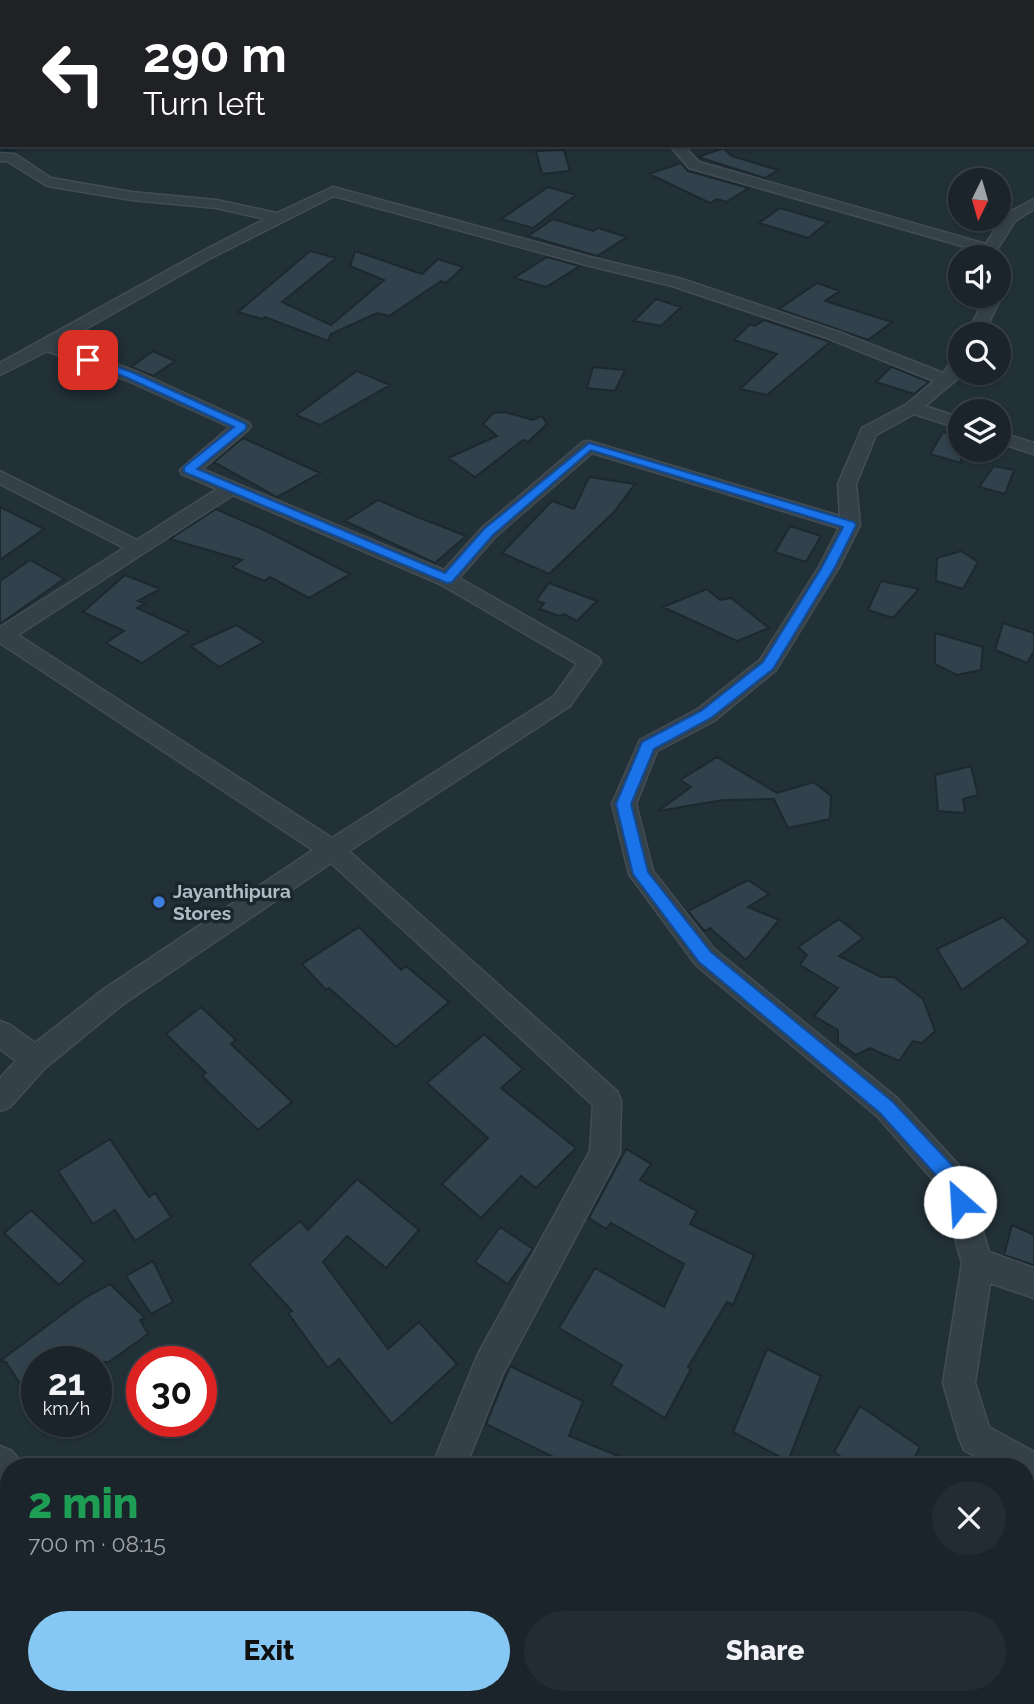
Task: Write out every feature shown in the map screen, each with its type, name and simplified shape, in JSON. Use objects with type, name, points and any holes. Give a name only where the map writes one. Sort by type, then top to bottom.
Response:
[{"type":"street","points":[[677,147],[694,165],[960,245]]},
{"type":"street","points":[[0,157],[10,157],[47,182],[132,196],[216,204],[278,218]]},
{"type":"street","points":[[0,370],[278,218],[333,191],[591,262],[677,282],[833,335],[945,380]]},
{"type":"street","points":[[995,245],[1009,218],[1034,203]]},
{"type":"street","points":[[0,1098],[35,1059],[113,997],[332,850],[562,701],[590,662],[447,579],[189,470],[242,426],[132,376],[44,344]]},
{"type":"street","points":[[948,378],[913,408],[868,432],[847,484],[850,525],[829,567],[768,666],[706,715],[648,746],[624,804],[641,874],[705,957],[887,1107],[954,1182],[977,1263],[959,1383],[976,1438],[1010,1458]]},
{"type":"street","points":[[913,408],[948,420]]},
{"type":"street","points":[[1011,441],[1034,449]]},
{"type":"street","points":[[447,579],[489,532],[589,446],[850,525]]},
{"type":"street","points":[[0,477],[138,548]]},
{"type":"street","points":[[231,488],[1,635],[332,850],[607,1100],[605,1153],[490,1366],[452,1458]]},
{"type":"street","points":[[0,1033],[35,1059]]},
{"type":"street","points":[[977,1263],[1034,1283]]},
{"type":"building","points":[[723,148],[732,156],[778,170],[765,178],[698,157]]},
{"type":"building","points":[[564,150],[570,171],[542,174],[536,151]]},
{"type":"building","points":[[681,163],[688,171],[749,188],[726,202],[717,199],[710,203],[649,174]]},
{"type":"building","points":[[548,187],[576,195],[533,228],[501,219]]},
{"type":"building","points":[[780,208],[828,222],[808,238],[759,223]]},
{"type":"building","points":[[553,219],[593,231],[598,228],[627,237],[597,256],[528,236]]},
{"type":"building","points":[[310,251],[336,258],[282,302],[331,325],[384,280],[350,266],[355,251],[422,274],[438,259],[463,267],[446,283],[441,281],[389,316],[377,313],[331,334],[328,341],[265,317],[262,319],[238,312]]},
{"type":"building","points":[[547,257],[580,266],[546,287],[514,278]]},
{"type":"building","points":[[817,283],[840,291],[825,301],[892,322],[868,340],[779,309]]},
{"type":"building","points":[[656,299],[681,307],[661,326],[634,321]]},
{"type":"building","points":[[764,320],[830,342],[767,395],[740,389],[777,354],[734,340],[750,324],[755,326]]},
{"type":"building","points":[[153,351],[175,361],[153,376],[131,367]]},
{"type":"building","points":[[593,367],[625,370],[615,391],[587,388]]},
{"type":"building","points":[[891,367],[929,382],[914,394],[876,382]]},
{"type":"building","points":[[357,371],[390,385],[320,425],[296,415]]},
{"type":"building","points":[[505,412],[533,420],[542,416],[547,424],[528,442],[523,440],[475,477],[448,458],[497,436],[483,424],[493,413]]},
{"type":"building","points":[[943,432],[948,434],[948,459],[930,454]]},
{"type":"building","points":[[243,438],[320,473],[277,497],[214,462]]},
{"type":"building","points":[[994,466],[1014,470],[1005,494],[979,487]]},
{"type":"building","points":[[589,477],[635,484],[614,512],[549,574],[502,553],[552,501],[574,509]]},
{"type":"building","points":[[378,500],[466,536],[435,563],[345,521]]},
{"type":"building","points":[[0,507],[44,529],[0,560]]},
{"type":"building","points":[[216,509],[350,574],[309,598],[270,577],[264,581],[232,567],[242,560],[170,539]]},
{"type":"building","points":[[790,526],[821,536],[806,562],[775,552]]},
{"type":"building","points":[[961,551],[978,562],[963,589],[936,581],[937,558]]},
{"type":"building","points":[[30,560],[64,579],[0,624],[0,581]]},
{"type":"building","points":[[125,575],[160,589],[138,601],[145,603],[137,608],[189,632],[142,663],[106,643],[124,631],[83,612]]},
{"type":"building","points":[[881,581],[919,589],[893,618],[868,610]]},
{"type":"building","points":[[549,583],[597,601],[577,621],[564,614],[559,616],[540,609],[544,603],[536,601]]},
{"type":"building","points":[[707,589],[720,600],[731,598],[769,628],[737,641],[663,607]]},
{"type":"building","points":[[1003,623],[1034,633],[1034,651],[1027,663],[995,650]]},
{"type":"building","points":[[236,625],[264,642],[219,667],[191,646]]},
{"type":"building","points":[[935,633],[983,647],[981,670],[957,675],[935,664]]},
{"type":"building","points":[[717,757],[777,793],[814,782],[831,796],[830,819],[788,828],[774,799],[723,800],[658,811],[691,787],[680,780]]},
{"type":"building","points":[[971,766],[978,795],[963,799],[965,813],[938,811],[935,775]]},
{"type":"building","points":[[748,880],[769,894],[748,907],[779,920],[746,960],[710,928],[705,931],[688,911]]},
{"type":"building","points":[[1003,917],[1029,942],[962,990],[937,949]]},
{"type":"building","points":[[839,919],[863,938],[839,956],[881,977],[894,977],[923,999],[935,1031],[922,1043],[913,1041],[899,1061],[870,1048],[856,1055],[838,1042],[838,1030],[814,1016],[838,988],[800,965],[807,955],[798,947]]},
{"type":"building","points":[[359,927],[401,970],[406,966],[449,1002],[396,1047],[329,988],[326,990],[302,964]]},
{"type":"building","points":[[201,1007],[236,1040],[231,1044],[292,1102],[258,1130],[202,1076],[206,1073],[166,1034]]},
{"type":"building","points":[[484,1034],[523,1069],[501,1088],[576,1148],[536,1188],[521,1176],[481,1218],[442,1184],[488,1138],[427,1083]]},
{"type":"building","points":[[110,1139],[149,1197],[155,1193],[171,1217],[135,1241],[115,1210],[93,1224],[58,1171]]},
{"type":"building","points":[[626,1149],[651,1164],[640,1180],[697,1211],[690,1224],[754,1255],[733,1305],[727,1302],[688,1367],[691,1369],[665,1418],[611,1385],[622,1365],[559,1328],[595,1268],[664,1307],[684,1264],[611,1223],[606,1229],[589,1218]]},
{"type":"building","points":[[357,1179],[419,1230],[386,1268],[347,1236],[323,1262],[388,1349],[419,1322],[457,1364],[392,1424],[339,1359],[328,1368],[288,1313],[292,1311],[249,1264],[300,1221],[308,1230]]},
{"type":"building","points":[[31,1210],[85,1261],[59,1285],[4,1233]]},
{"type":"building","points":[[1012,1225],[1034,1235],[1034,1265],[1004,1255]]},
{"type":"building","points":[[500,1227],[533,1249],[508,1284],[475,1262]]},
{"type":"building","points":[[153,1261],[173,1302],[151,1314],[126,1276]]},
{"type":"building","points":[[110,1284],[145,1318],[140,1320],[148,1334],[131,1346],[126,1346],[126,1350],[112,1360],[112,1346],[21,1346],[21,1385],[6,1362],[0,1361],[83,1299]]},
{"type":"building","points":[[767,1349],[821,1376],[789,1458],[782,1458],[733,1432]]},
{"type":"building","points":[[510,1366],[583,1401],[569,1436],[623,1458],[556,1458],[486,1424]]},
{"type":"building","points":[[860,1406],[920,1447],[914,1458],[843,1458],[834,1452]]},
{"type":"waterway","points":[[0,153],[17,147]]},
{"type":"place","name":"Jayanthipura Stores","points":[[159,902]]},
{"type":"route","points":[[88,360],[132,376],[242,426],[189,470],[447,579],[489,532],[589,446],[850,525],[829,567],[768,666],[706,715],[648,746],[624,804],[641,874],[705,957],[887,1107],[954,1182],[960,1202]]}]
